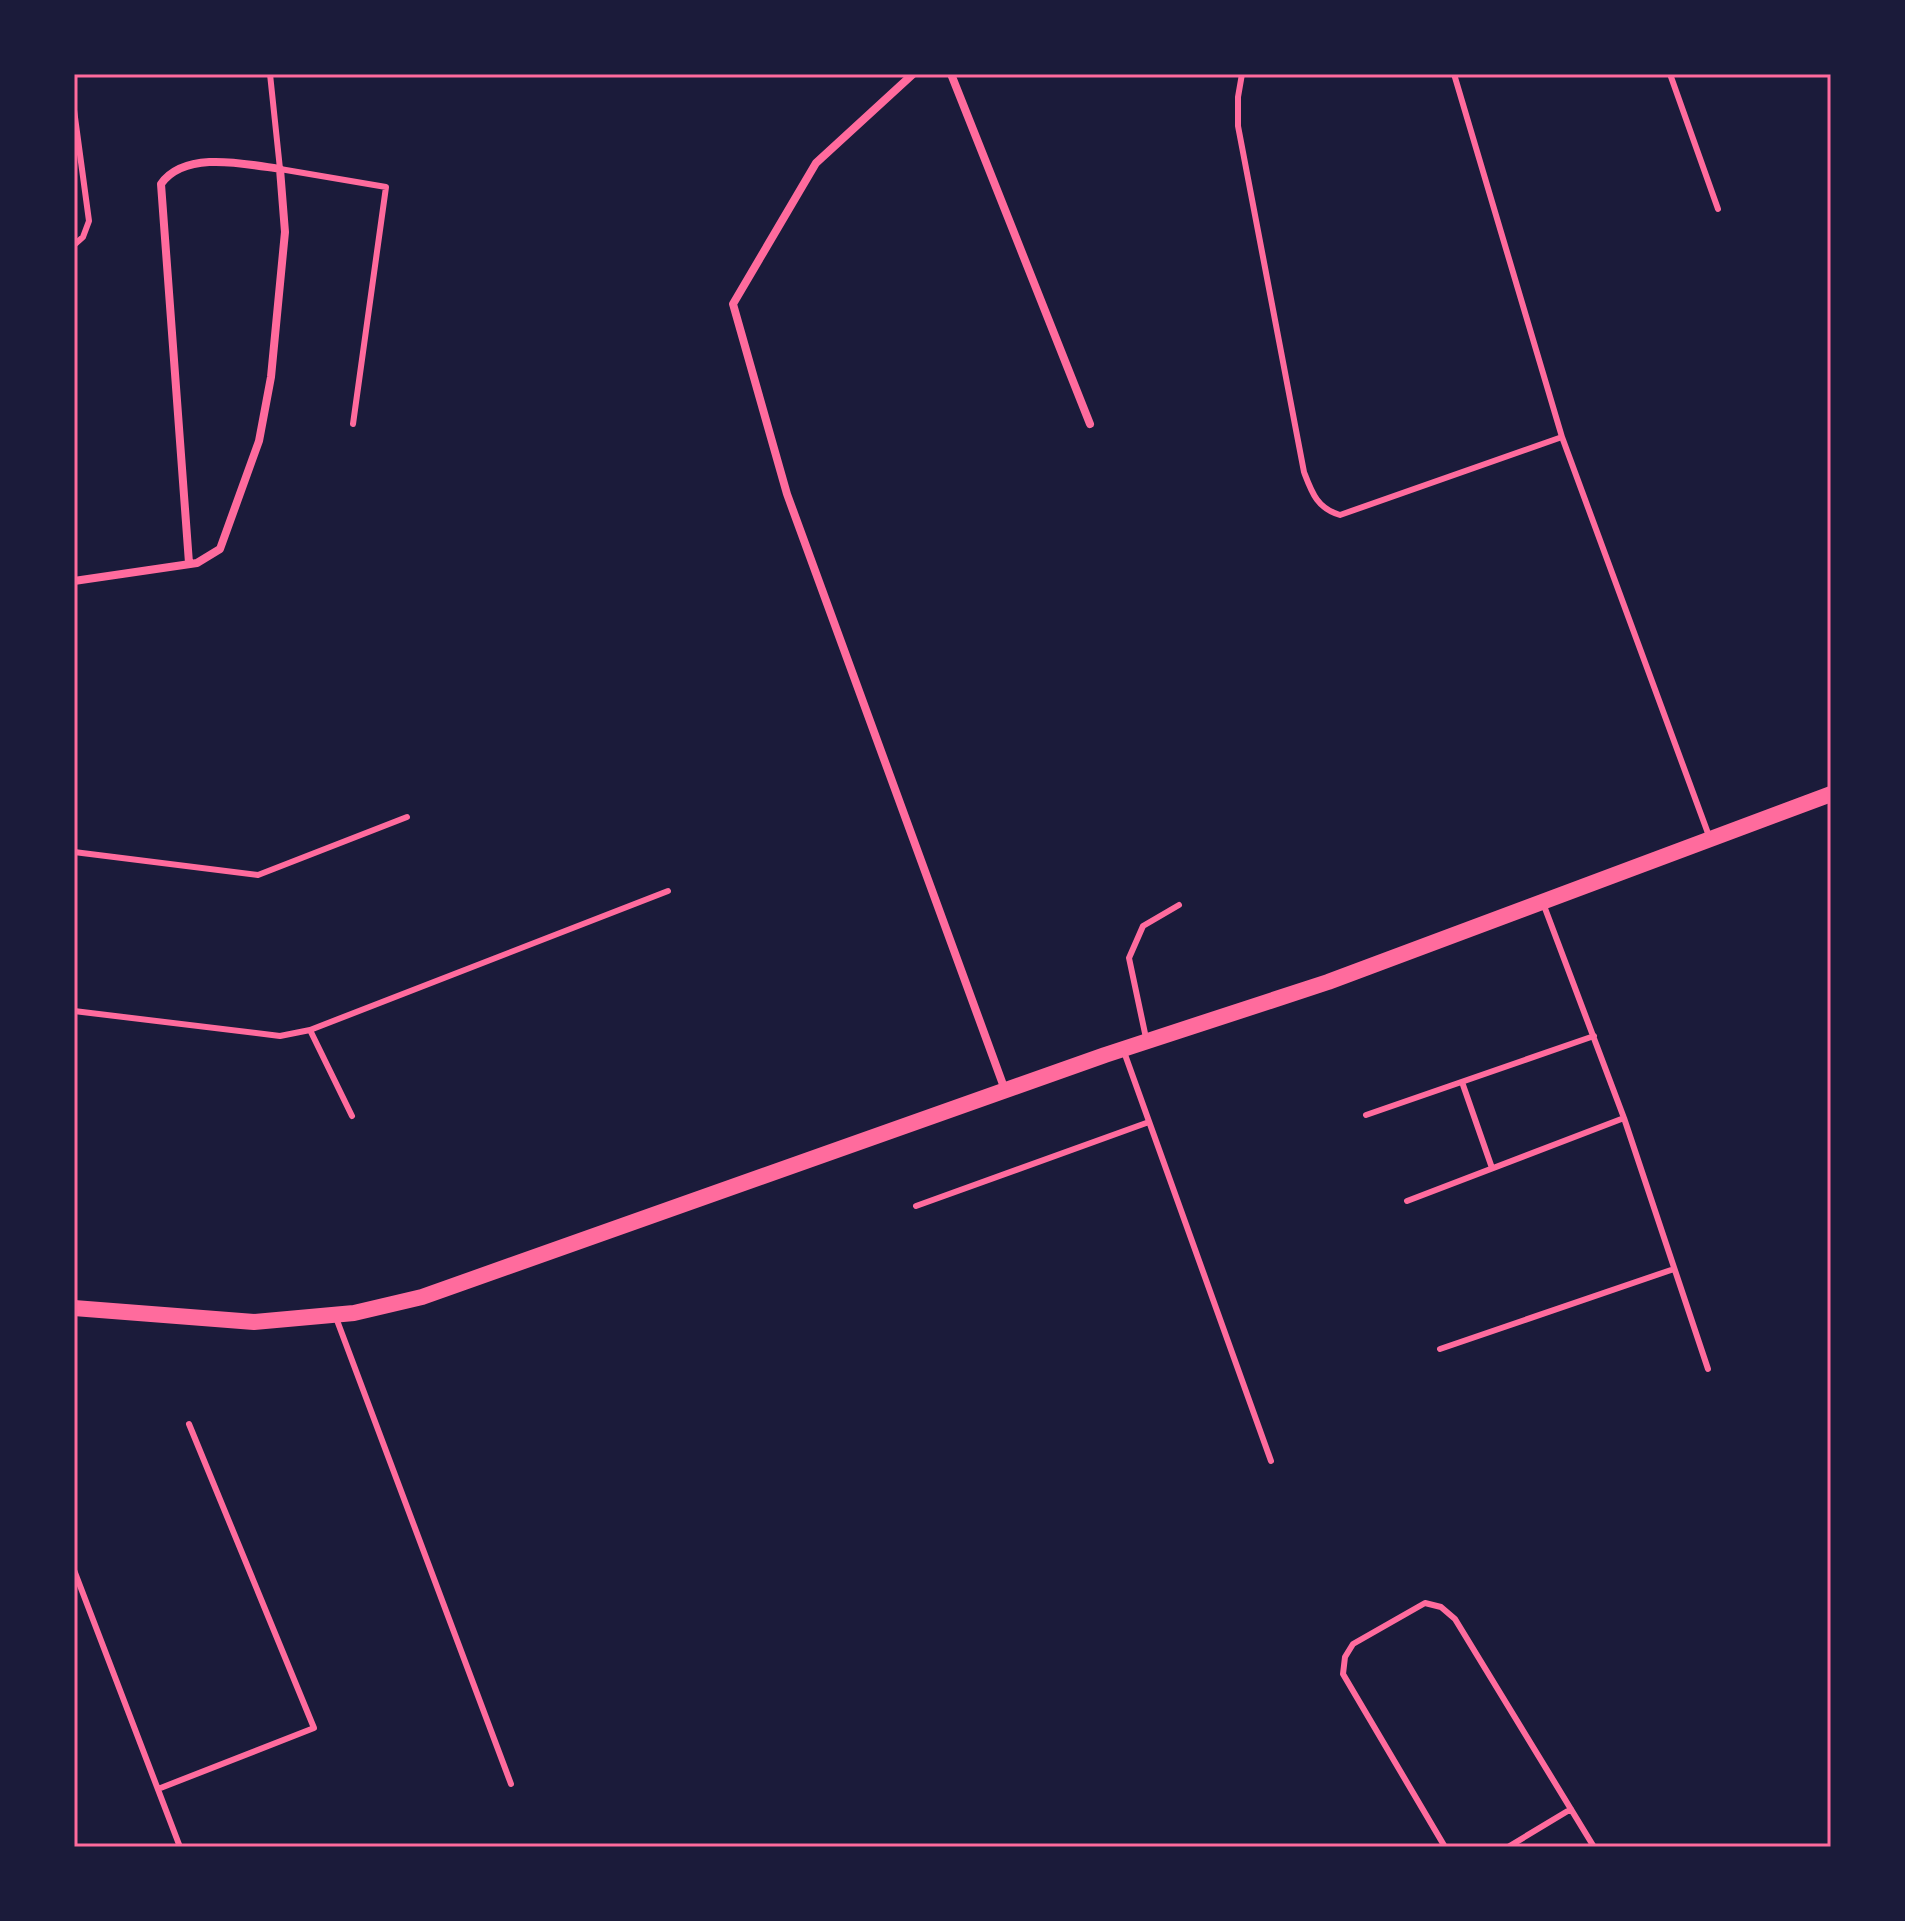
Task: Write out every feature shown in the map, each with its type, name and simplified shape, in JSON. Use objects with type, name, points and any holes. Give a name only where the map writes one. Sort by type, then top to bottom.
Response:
[{"type":"main road","points":[[74,1308],[254,1322],[335,1315],[422,1297],[1005,1090],[1328,982],[1831,794]]},
{"type":"street","points":[[913,74],[816,163],[733,304],[787,494],[1005,1090]]},
{"type":"street","points":[[951,74],[1090,424]]},
{"type":"street","points":[[74,581],[189,563],[204,560],[220,549],[259,441],[271,377],[285,232],[280,169],[230,162],[182,167],[168,174],[161,184],[189,563]]},
{"type":"lane","points":[[270,74],[280,169],[386,187],[353,424]]},
{"type":"lane","points":[[1242,74],[1238,126],[1304,472],[1314,498],[1326,510],[1340,515],[1562,437]]},
{"type":"lane","points":[[1454,74],[1562,437],[1710,840]]},
{"type":"lane","points":[[1670,74],[1718,209]]},
{"type":"lane","points":[[74,110],[89,221],[83,237],[74,245]]},
{"type":"lane","points":[[74,852],[258,875],[407,817]]},
{"type":"lane","points":[[74,1011],[280,1036],[310,1030],[668,891]]},
{"type":"lane","points":[[1543,903],[1624,1118],[1708,1369]]},
{"type":"lane","points":[[1147,1042],[1129,958],[1143,926],[1179,905]]},
{"type":"lane","points":[[310,1030],[352,1116]]},
{"type":"lane","points":[[1366,1115],[1594,1036]]},
{"type":"lane","points":[[1123,1049],[1271,1461]]},
{"type":"lane","points":[[1462,1082],[1492,1168]]},
{"type":"lane","points":[[1407,1201],[1624,1118]]},
{"type":"lane","points":[[916,1206],[1149,1122]]},
{"type":"lane","points":[[1440,1349],[1674,1269]]},
{"type":"lane","points":[[335,1315],[511,1784]]},
{"type":"lane","points":[[158,1789],[314,1728],[189,1424]]},
{"type":"lane","points":[[74,1570],[180,1847]]},
{"type":"lane","points":[[1445,1847],[1343,1674],[1345,1657],[1353,1644],[1425,1603],[1441,1607],[1455,1619],[1594,1847]]},
{"type":"lane","points":[[1508,1847],[1571,1809]]}]
